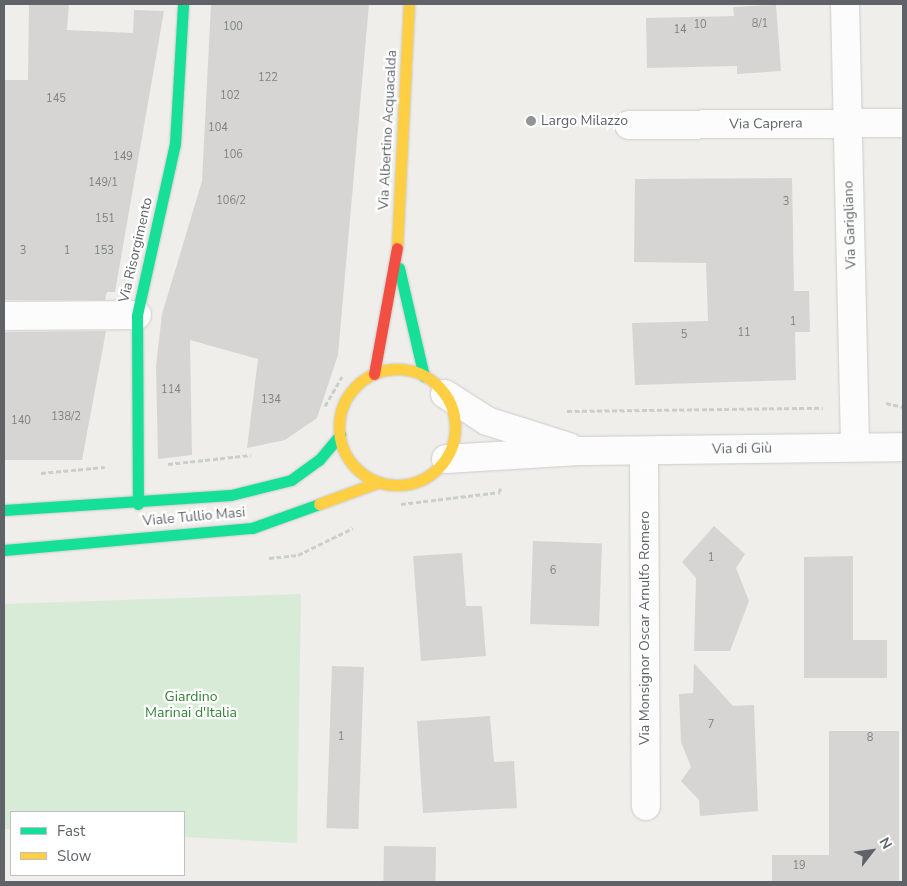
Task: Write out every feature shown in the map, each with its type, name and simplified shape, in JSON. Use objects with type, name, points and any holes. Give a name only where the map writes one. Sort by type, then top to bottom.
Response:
[{"type":"main road","name":"Via Risorgimento","points":[[138,504],[137,315],[175,144],[183,4]]},
{"type":"main road","name":"Via Albertino Acquacalda","points":[[374,374],[396,257],[409,4]]},
{"type":"main road","name":"Via Albertino Acquacalda","points":[[396,257],[424,376]]},
{"type":"main road","points":[[379,482],[353,464],[340,435],[346,399],[374,374],[407,370],[424,376],[445,394],[455,427],[446,459]]},
{"type":"main road","name":"Viale Tullio Masi","points":[[4,510],[138,504],[230,495],[291,480],[319,460],[340,435]]},
{"type":"main road","name":"Viale Tullio Masi","points":[[4,550],[252,528],[379,482],[416,482],[446,459]]},
{"type":"street","name":"Via Garigliano","points":[[845,4],[846,123],[855,447]]},
{"type":"street","name":"Via Caprera","points":[[629,125],[903,123]]},
{"type":"street","points":[[4,316],[137,315]]},
{"type":"street","name":"Via di Giù","points":[[445,394],[487,421],[580,451]]},
{"type":"street","name":"Via di Giù","points":[[446,459],[580,451],[903,447]]},
{"type":"street","name":"Via Monsignor Oscar Arnulfo Romero","points":[[644,451],[646,806]]},
{"type":"path","points":[[322,410],[343,372]]},
{"type":"path","points":[[881,396],[893,407],[903,407]]},
{"type":"path","points":[[562,411],[835,408]]},
{"type":"path","points":[[158,465],[254,454]]},
{"type":"path","points":[[31,474],[105,467]]},
{"type":"green space","name":"Giardino Marinai d'Italia","points":[[301,594],[297,843],[185,837],[185,811],[10,811],[10,829],[4,829],[4,604]]},
{"type":"building","points":[[29,4],[69,4],[67,30],[133,33],[134,10],[164,11],[115,292],[107,292],[105,300],[4,300],[4,80],[28,80]]},
{"type":"building","points":[[211,4],[369,4],[338,355],[317,418],[285,440],[247,448],[258,359],[190,340],[192,455],[158,459],[156,366],[162,314],[202,181]]},
{"type":"building","points":[[776,5],[781,71],[737,74],[737,66],[647,68],[646,18],[734,16],[733,7]]},
{"type":"building","points":[[792,178],[794,291],[809,291],[810,332],[795,332],[796,380],[635,385],[632,323],[708,321],[706,263],[634,262],[635,179]]},
{"type":"building","points":[[106,331],[82,460],[4,460],[4,332]]},
{"type":"building","points":[[714,526],[745,554],[736,568],[749,601],[730,651],[694,651],[696,578],[682,562]]},
{"type":"building","points":[[533,541],[602,543],[599,626],[530,624]]},
{"type":"building","points":[[462,553],[466,606],[482,606],[486,656],[421,661],[413,556]]},
{"type":"building","points":[[853,556],[853,640],[887,640],[887,678],[804,678],[804,557]]},
{"type":"building","points":[[694,663],[733,706],[754,705],[758,811],[700,816],[699,800],[681,781],[691,767],[681,742],[679,694],[693,693]]},
{"type":"building","points":[[332,666],[364,667],[358,829],[326,828]]},
{"type":"building","points":[[490,716],[494,762],[514,761],[517,808],[423,813],[417,721]]},
{"type":"building","points":[[829,731],[899,731],[899,882],[772,882],[772,855],[829,855]]},
{"type":"building","points":[[384,846],[436,847],[435,882],[383,882]]},
{"type":"traffic: fast","points":[[138,504],[137,315],[175,144],[183,4]]},
{"type":"traffic: fast","points":[[399,268],[424,376]]},
{"type":"traffic: fast","points":[[4,510],[231,495],[291,480],[319,460],[340,435]]},
{"type":"traffic: fast","points":[[4,550],[252,528],[319,504]]},
{"type":"traffic: slow","points":[[397,248],[409,4]]},
{"type":"traffic: slow","points":[[397,369],[419,374],[438,386],[450,405],[455,427],[450,449],[438,468],[419,480],[397,485],[375,480],[356,468],[344,449],[339,427],[344,405],[356,386],[375,374],[397,369]]},
{"type":"traffic: slow","points":[[319,504],[379,482]]},
{"type":"traffic: jam","points":[[374,374],[397,248]]},
{"type":"place","name":"Largo Milazzo","points":[[531,121]]}]
